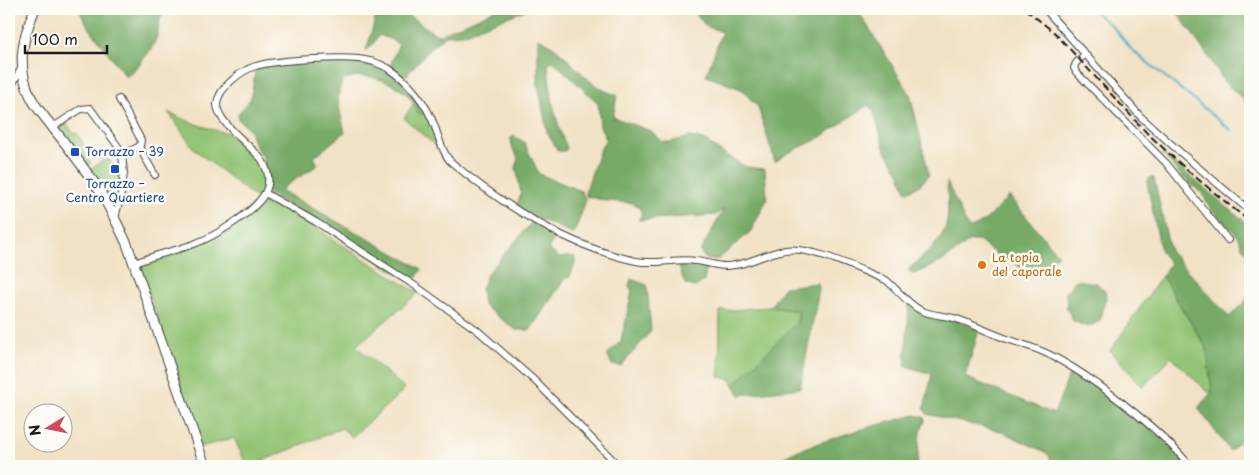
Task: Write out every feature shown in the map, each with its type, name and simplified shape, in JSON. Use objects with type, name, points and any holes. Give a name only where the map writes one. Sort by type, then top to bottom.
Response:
[{"type":"street","points":[[34,9],[23,42],[22,67],[31,97],[92,179],[115,218],[136,263],[205,466]]},
{"type":"street","points":[[1046,9],[1142,116],[1180,152],[1250,211]]},
{"type":"street","points":[[1085,54],[1076,62],[1074,68],[1076,72],[1166,163],[1228,240]]},
{"type":"street","points":[[136,263],[151,256],[207,238],[242,216],[265,194],[268,177],[262,160],[228,126],[220,114],[217,103],[226,86],[243,72],[258,65],[318,59],[370,60],[400,77],[421,99],[428,109],[445,154],[450,161],[505,203],[552,229],[611,254],[643,262],[696,260],[725,266],[734,265],[774,252],[802,250],[817,254],[886,280],[905,299],[926,313],[962,321],[1046,353],[1072,368],[1141,419],[1190,466]]},
{"type":"street","points":[[9,90],[22,67]]},
{"type":"street","points":[[119,99],[140,137],[141,143],[139,147],[122,155]]},
{"type":"street","points":[[53,128],[81,109],[90,108],[120,150],[124,173],[115,218]]},
{"type":"street","points":[[139,147],[155,175]]},
{"type":"street","points":[[265,194],[316,222],[416,287],[476,330],[535,381],[619,466]]},
{"type":"green space","points":[[78,9],[166,9],[161,17],[156,39],[151,48],[139,65],[126,77],[88,26]]},
{"type":"green space","points":[[378,9],[399,9],[437,35],[497,9],[528,9],[463,34],[446,35],[432,46],[405,77],[390,66],[399,44],[379,35],[366,51]]},
{"type":"green space","points":[[692,9],[857,9],[910,94],[929,175],[927,178],[906,192],[900,174],[884,148],[874,112],[868,105],[818,139],[788,153],[775,162],[758,107],[741,89],[706,76],[722,32],[706,26]]},
{"type":"green space","points":[[1175,9],[1250,9],[1250,105],[1224,82]]},
{"type":"green space","points":[[538,38],[559,51],[585,77],[605,91],[617,95],[613,117],[651,131],[663,142],[691,137],[706,141],[746,167],[765,169],[767,199],[751,231],[719,259],[707,260],[700,252],[724,209],[716,215],[638,220],[642,214],[639,207],[632,203],[607,201],[586,196],[585,193],[600,149],[606,139],[600,126],[598,103],[553,61],[548,63],[554,107],[559,128],[567,148],[565,151],[558,151],[547,132],[538,83]]},
{"type":"green space","points":[[355,61],[368,63],[397,77],[412,92],[426,112],[422,114],[417,113],[409,97],[403,91],[387,82],[360,76],[344,79],[338,98],[345,132],[314,157],[318,165],[282,188],[282,191],[422,269],[413,283],[268,193],[263,157],[255,146],[250,130],[238,119],[238,114],[251,98],[256,68],[304,62]]},
{"type":"green space","points":[[414,103],[416,108],[426,112],[441,151],[404,118]]},
{"type":"green space","points":[[168,112],[197,124],[230,133],[242,143],[258,162],[264,176],[262,191],[257,199],[194,149]]},
{"type":"green space","points":[[67,124],[74,134],[77,133],[84,145],[81,148],[91,163],[87,166],[60,131],[60,127]]},
{"type":"green space","points":[[514,136],[524,142],[539,174],[581,191],[586,200],[574,234],[521,211],[517,205],[521,193],[516,168],[518,157],[512,148],[511,138]]},
{"type":"green space","points":[[1162,153],[1250,226],[1250,255],[1242,248],[1239,239],[1233,231],[1209,206],[1204,195],[1180,175]]},
{"type":"green space","points":[[107,157],[119,174],[116,201],[113,203],[90,170]]},
{"type":"green space","points":[[1151,177],[1154,178],[1170,251],[1229,317],[1250,296],[1250,447],[1242,439],[1230,451],[1198,408],[1212,392],[1207,349],[1162,276],[1170,263],[1161,252],[1147,182]]},
{"type":"green space","points":[[947,182],[967,226],[970,228],[986,219],[1009,196],[1058,255],[1029,278],[1013,260],[1005,261],[979,241],[970,241],[941,262],[914,274],[908,270],[927,253],[943,233],[948,214]]},
{"type":"green space","points":[[265,196],[418,293],[356,346],[405,389],[352,437],[342,428],[247,466],[234,438],[200,447],[141,269],[141,264],[204,242]]},
{"type":"green space","points":[[533,221],[557,233],[548,249],[560,258],[575,257],[575,264],[569,278],[566,277],[530,330],[516,330],[483,305],[481,289],[487,274]]},
{"type":"green space","points":[[677,262],[707,264],[704,281],[695,287],[685,284]]},
{"type":"green space","points":[[1162,276],[1207,349],[1212,392],[1208,392],[1171,357],[1143,387],[1110,351]]},
{"type":"green space","points":[[631,279],[647,285],[651,331],[621,366],[612,365],[607,355],[621,341],[632,291],[629,286]]},
{"type":"green space","points":[[1076,280],[1097,283],[1107,294],[1100,321],[1088,327],[1073,321],[1067,309],[1066,292]]},
{"type":"green space","points":[[818,283],[819,290],[800,388],[740,395],[734,385],[797,322],[799,311],[770,307],[784,287]]},
{"type":"green space","points":[[909,305],[979,330],[965,377],[1054,414],[1072,368],[1141,419],[1190,466],[1050,466],[1050,457],[1045,452],[1000,431],[927,414],[924,408],[932,374],[905,366]]},
{"type":"green space","points":[[770,307],[799,311],[797,322],[734,385],[731,379],[719,377],[720,311]]},
{"type":"green space","points":[[915,415],[924,417],[925,421],[920,433],[917,466],[765,466],[801,449],[855,431]]},
{"type":"waterway","points":[[1091,9],[1113,27],[1132,50],[1231,130]]},
{"type":"railway","points":[[1025,9],[1055,33],[1146,132],[1188,171],[1250,222]]},
{"type":"place","name":"Torrazzo – 39","points":[[75,152]]},
{"type":"place","name":"Torrazzo – Centro Quartiere","points":[[115,169]]},
{"type":"place","name":"La topia del caporale","points":[[982,265]]}]
